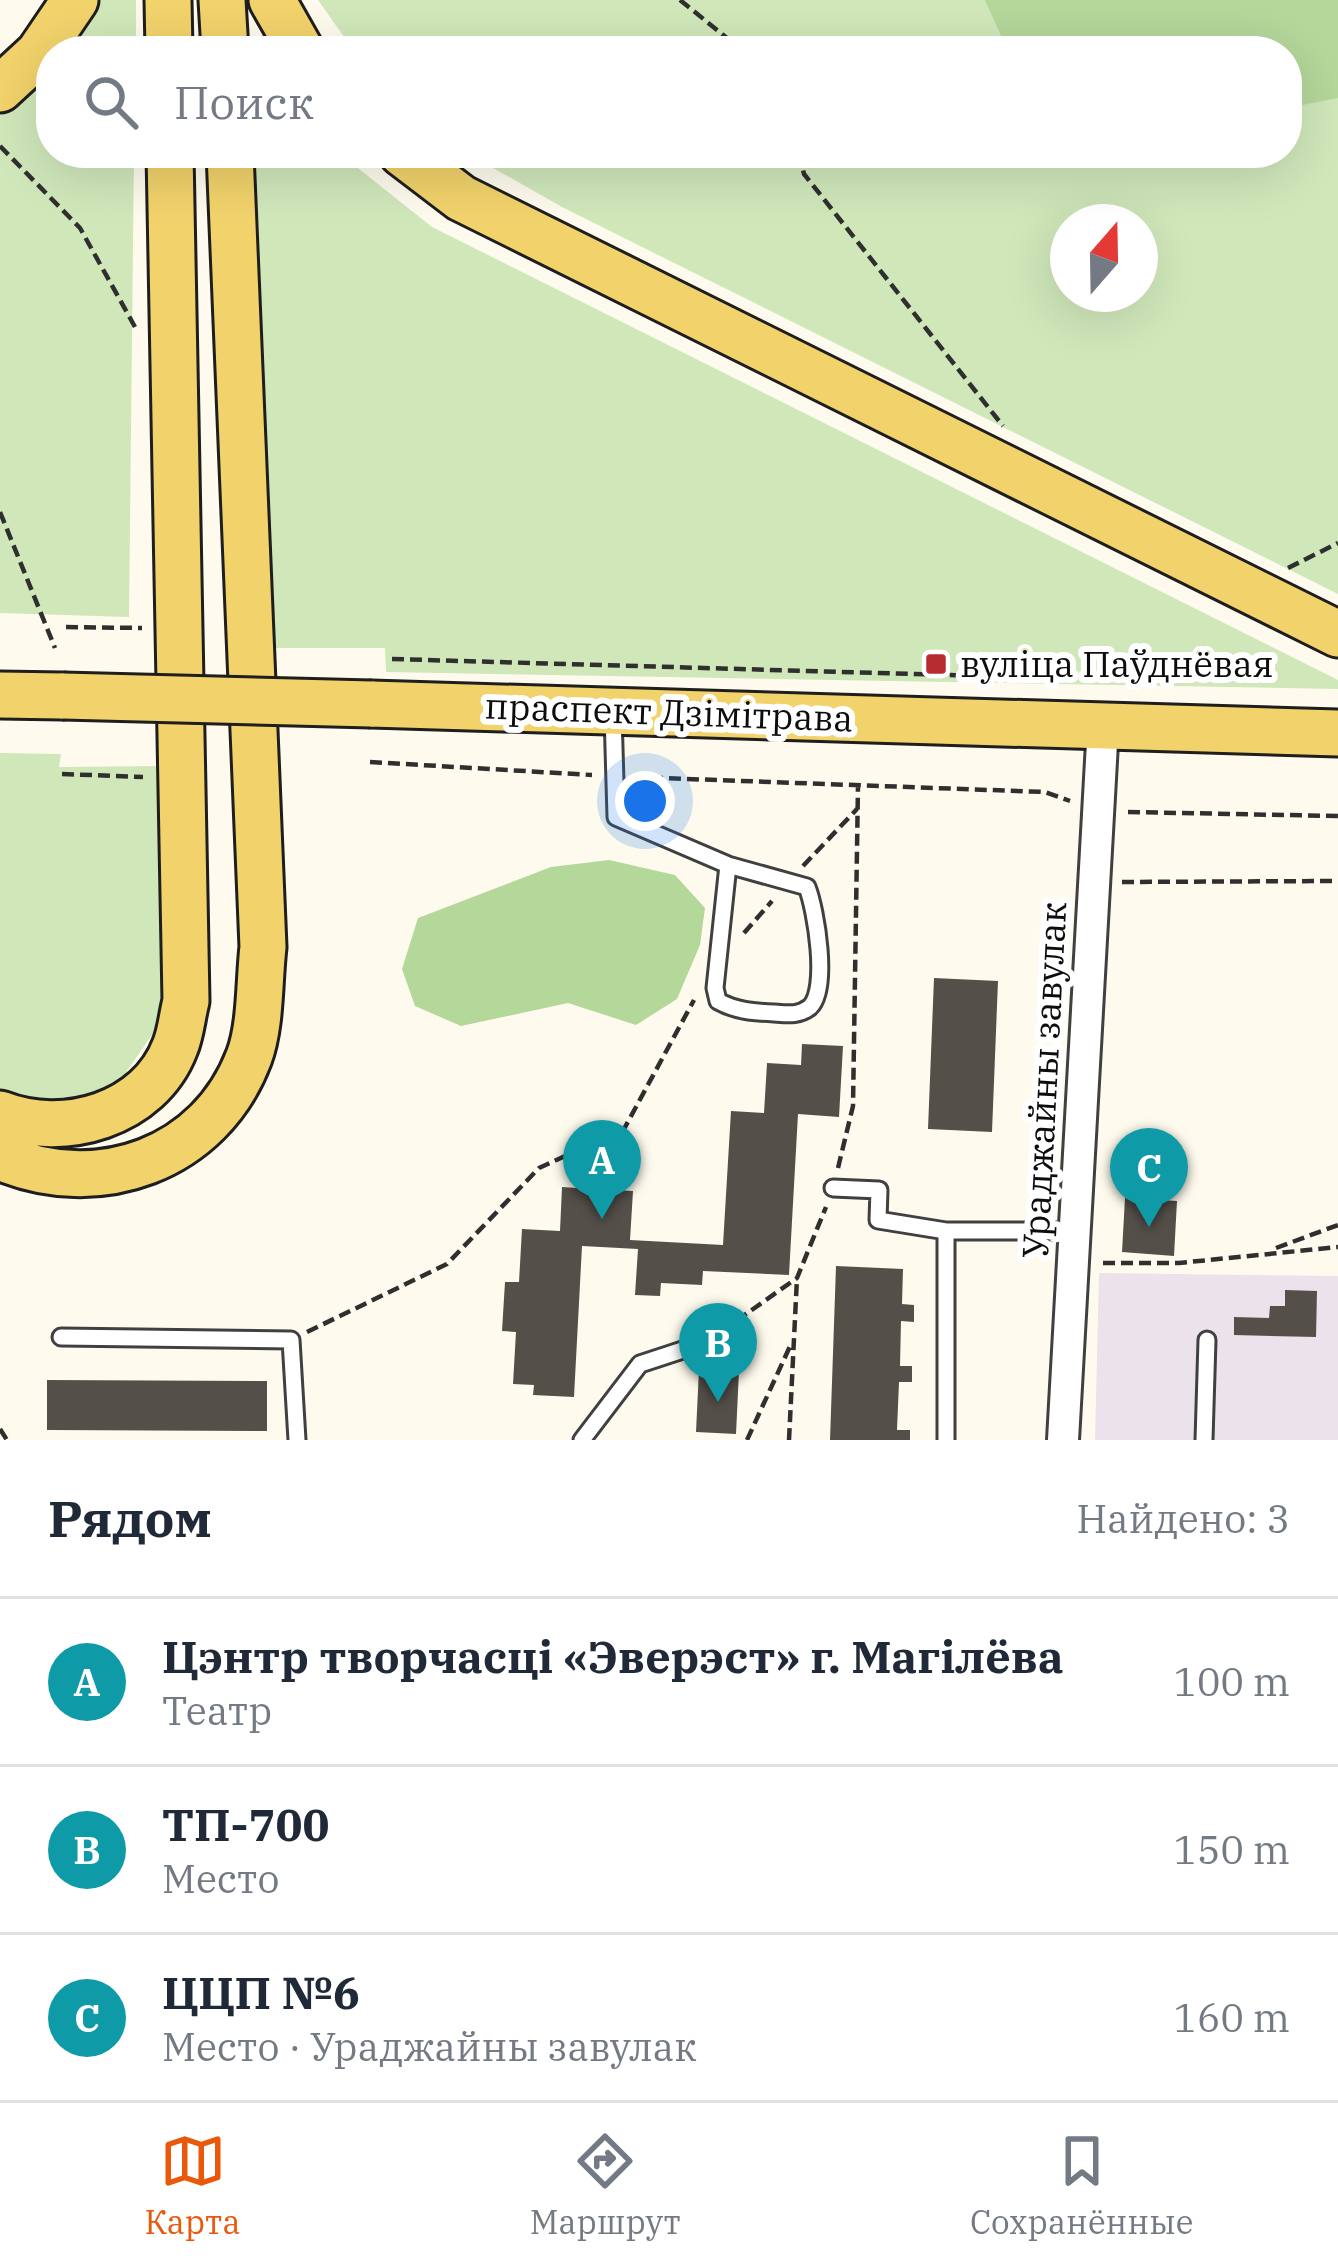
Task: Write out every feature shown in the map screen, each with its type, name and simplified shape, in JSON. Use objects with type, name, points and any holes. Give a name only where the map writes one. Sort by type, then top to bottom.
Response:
[{"type":"main road","points":[[50,36],[75,0]]},
{"type":"main road","points":[[168,0],[169,36]]},
{"type":"main road","points":[[222,0],[224,36]]},
{"type":"main road","points":[[272,0],[292,36]]},
{"type":"main road","points":[[0,89],[36,55]]},
{"type":"main road","points":[[0,1114],[69,1126],[135,1100],[159,1077],[176,1047],[186,1001],[170,168]]},
{"type":"main road","points":[[0,1157],[33,1171],[91,1177],[137,1169],[215,1118],[250,1054],[263,947],[231,168]]},
{"type":"main road","points":[[424,168],[482,208],[1338,634]]},
{"type":"main road","points":[[174,488],[246,486]]},
{"type":"main road","name":"праспект Дзімітрава","points":[[0,694],[1338,733]]},
{"type":"street","name":"Ураджайны завулак","points":[[1063,1440],[1103,724]]},
{"type":"lane","points":[[614,710],[616,818],[728,866],[807,886],[814,906],[819,991],[812,1005],[797,1014],[734,1010],[718,1001],[728,866]]},
{"type":"lane","points":[[833,1189],[879,1190],[878,1220],[946,1231],[1076,1231]]},
{"type":"lane","points":[[946,1231],[946,1440]]},
{"type":"lane","points":[[62,1337],[291,1340],[297,1440]]},
{"type":"lane","points":[[1204,1440],[1207,1340]]},
{"type":"lane","points":[[582,1440],[640,1364],[707,1342]]},
{"type":"path","points":[[680,0],[724,36]]},
{"type":"path","points":[[0,146],[80,228],[138,332]]},
{"type":"path","points":[[803,168],[1006,430]]},
{"type":"path","points":[[0,512],[55,648]]},
{"type":"path","points":[[1272,576],[1338,543]]},
{"type":"path","points":[[66,627],[142,628]]},
{"type":"path","points":[[392,659],[1052,678]]},
{"type":"path","points":[[370,762],[614,777],[1045,792],[1099,811],[1338,816]]},
{"type":"path","points":[[62,774],[143,777]]},
{"type":"path","points":[[789,1440],[797,1277],[833,1189],[853,1106],[858,782]]},
{"type":"path","points":[[291,1340],[447,1264],[539,1168],[624,1129],[718,964],[857,809]]},
{"type":"path","points":[[1094,882],[1338,881]]},
{"type":"path","points":[[1269,1250],[1338,1226]]},
{"type":"path","points":[[1074,1263],[1178,1263],[1269,1250],[1338,1247]]},
{"type":"path","points":[[707,1342],[797,1277]]},
{"type":"path","points":[[747,1440],[794,1337]]},
{"type":"path","points":[[0,1429],[7,1440]]},
{"type":"shaded area","points":[[1099,1273],[1338,1276],[1338,1440],[1095,1440]]},
{"type":"green space","points":[[93,0],[136,0],[136,36],[65,36]]},
{"type":"green space","points":[[318,0],[1338,0],[1338,594],[562,207],[493,168],[1302,168],[1302,36],[343,36]]},
{"type":"green space","points":[[985,0],[1338,0],[1338,98],[1302,105],[1302,36],[1001,36]]},
{"type":"green space","points":[[36,69],[36,168],[134,168],[129,617],[0,613],[0,103]]},
{"type":"green space","points":[[250,168],[358,168],[432,227],[1338,680],[1338,689],[386,672],[385,648],[270,648]]},
{"type":"green space","points":[[0,753],[61,754],[59,767],[165,766],[164,1018],[117,1085],[73,1104],[0,1097]]},
{"type":"green space","points":[[609,860],[675,875],[705,908],[700,945],[677,999],[636,1025],[568,1003],[461,1026],[415,1006],[402,969],[418,918],[551,867]]},
{"type":"building","points":[[934,978],[998,981],[992,1132],[928,1129]]},
{"type":"building","points":[[802,1044],[843,1046],[839,1117],[798,1114],[789,1275],[703,1271],[702,1285],[661,1283],[660,1296],[635,1295],[638,1249],[582,1246],[574,1397],[533,1395],[534,1385],[513,1384],[516,1332],[502,1331],[505,1282],[519,1282],[522,1229],[560,1231],[562,1187],[592,1189],[592,1176],[614,1177],[613,1190],[633,1191],[630,1240],[723,1245],[731,1111],[764,1113],[767,1063],[801,1065]]},
{"type":"building","points":[[1125,1198],[1177,1201],[1174,1256],[1122,1252]]},
{"type":"building","points":[[836,1266],[903,1269],[902,1304],[914,1305],[914,1322],[901,1321],[900,1366],[912,1366],[912,1382],[899,1382],[897,1430],[910,1430],[910,1440],[830,1440]]},
{"type":"building","points":[[1285,1290],[1317,1291],[1316,1337],[1234,1335],[1234,1317],[1269,1318],[1270,1306],[1285,1306]]},
{"type":"building","points":[[699,1369],[739,1371],[736,1434],[696,1432]]},
{"type":"building","points":[[47,1380],[267,1381],[267,1431],[47,1430]]},
{"type":"place","name":"вуліца Паўднёвая","points":[[936,664]]},
{"type":"place","name":"Цэнтр творчасці «Эверэст» г. Магілёва","points":[[602,1219]]},
{"type":"place","name":"ЦЦП №6","points":[[1149,1227]]},
{"type":"place","name":"ТП-700","points":[[718,1402]]}]
